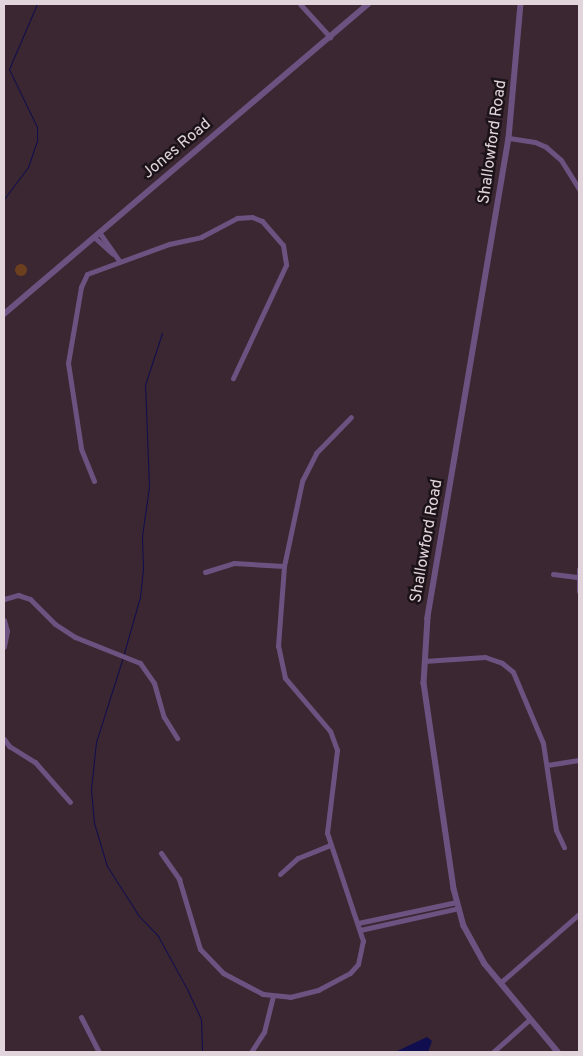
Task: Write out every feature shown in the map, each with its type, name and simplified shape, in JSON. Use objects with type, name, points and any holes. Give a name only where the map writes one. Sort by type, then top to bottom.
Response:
[{"type":"street","points":[[300,4],[330,37]]},
{"type":"street","name":"Jones Road","points":[[4,314],[368,4]]},
{"type":"street","name":"Shallowford Road","points":[[521,4],[509,138],[428,618],[424,661],[426,706],[458,905],[472,943],[500,983],[558,1052]]},
{"type":"street","points":[[509,138],[535,142],[557,156],[579,189]]},
{"type":"street","points":[[94,481],[81,448],[68,356],[84,278],[92,271],[169,244],[201,237],[237,218],[252,217],[266,224],[283,245],[286,265],[233,378]]},
{"type":"street","points":[[100,232],[113,254]]},
{"type":"street","points":[[94,238],[119,261]]},
{"type":"street","points":[[162,853],[179,879],[196,939],[206,958],[223,973],[254,991],[273,996],[307,994],[350,973],[363,953],[358,923],[330,845],[327,820],[337,750],[330,731],[291,687],[281,667],[278,646],[284,566],[306,469],[316,453],[351,417]]},
{"type":"street","points":[[205,572],[234,563],[284,566]]},
{"type":"street","points":[[579,569],[577,577],[579,591]]},
{"type":"street","points":[[554,576],[577,577]]},
{"type":"street","points":[[4,598],[18,595],[30,599],[55,624],[75,637],[140,663],[154,683],[164,717],[177,738]]},
{"type":"street","points":[[4,620],[7,631],[4,647]]},
{"type":"street","points":[[424,661],[485,657],[507,667],[517,679],[539,729],[547,765],[556,830],[564,847]]},
{"type":"street","points":[[4,739],[9,746],[35,762],[70,802]]},
{"type":"street","points":[[547,765],[579,760]]},
{"type":"street","points":[[280,874],[298,858],[330,845]]},
{"type":"street","points":[[358,923],[458,905]]},
{"type":"street","points":[[360,930],[458,905]]},
{"type":"street","points":[[500,983],[579,914]]},
{"type":"street","points":[[251,1052],[264,1032],[273,996]]},
{"type":"street","points":[[81,1017],[98,1052]]},
{"type":"street","points":[[493,1052],[530,1019]]},
{"type":"shaded area","points":[[19,264],[23,264],[27,270],[23,276],[19,276],[15,272],[15,268]]},
{"type":"shaded area","points":[[427,1037],[432,1041],[428,1052],[395,1052]]},
{"type":"waterway","points":[[4,199],[28,167],[37,141],[37,127],[9,69],[37,4]]},
{"type":"waterway","points":[[124,653],[140,597],[143,567],[142,536],[149,487],[145,385],[162,333]]},
{"type":"waterway","points":[[123,657],[96,742],[91,789],[94,823],[107,866],[139,916],[158,936],[187,989],[201,1019],[202,1052]]}]
